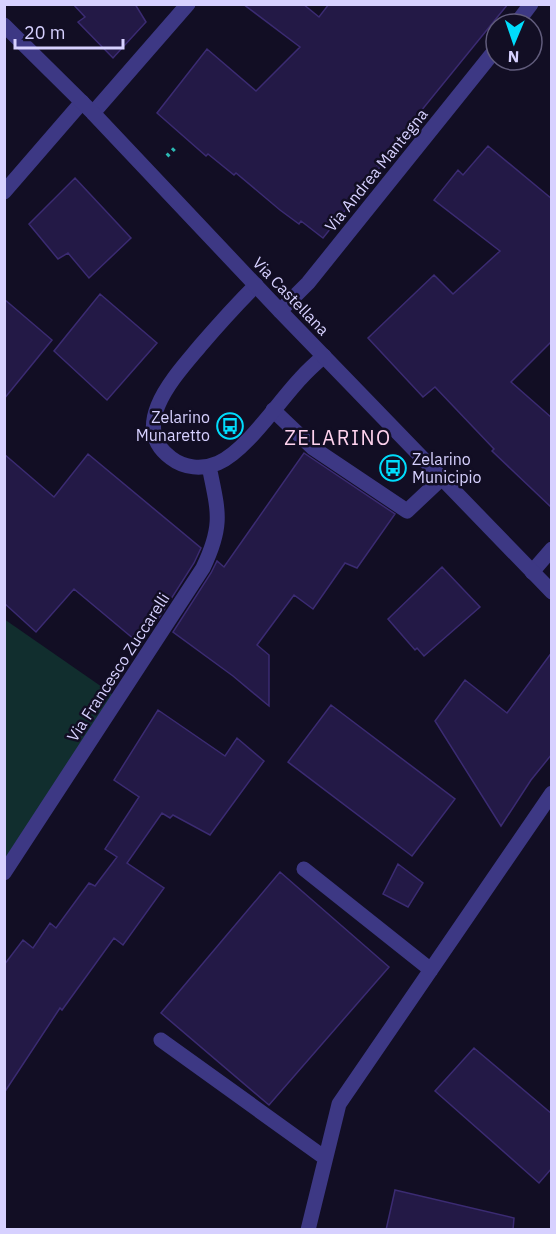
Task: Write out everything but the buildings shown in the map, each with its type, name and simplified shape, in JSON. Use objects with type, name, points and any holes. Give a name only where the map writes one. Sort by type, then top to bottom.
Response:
[{"type":"street","points":[[4,192],[188,4]]},
{"type":"street","name":"Via Castellana","points":[[4,25],[87,107],[280,311],[552,592]]},
{"type":"street","name":"Via Andrea Mantegna","points":[[280,311],[308,284],[484,64]]},
{"type":"street","points":[[256,285],[233,307],[163,393],[155,415],[154,434],[162,452],[179,464],[199,468],[220,462],[238,449],[301,378],[324,356]]},
{"type":"street","points":[[273,410],[313,448],[407,510],[442,478]]},
{"type":"street","name":"Via Francesco Zuccarelli","points":[[4,873],[203,568],[213,546],[218,524],[218,512],[209,466]]},
{"type":"street","points":[[532,572],[552,549]]},
{"type":"street","points":[[308,1230],[339,1104],[552,793]]},
{"type":"street","points":[[304,869],[431,970]]},
{"type":"street","points":[[161,1040],[325,1158]]},
{"type":"green space","points":[[4,619],[115,696],[5,872]]},
{"type":"place","name":"Zelarino Munaretto","points":[[230,426]]},
{"type":"place","name":"Zelarino Municipio","points":[[393,468]]},
{"type":"district","name":"ZELARINO","points":[[338,437]]}]
